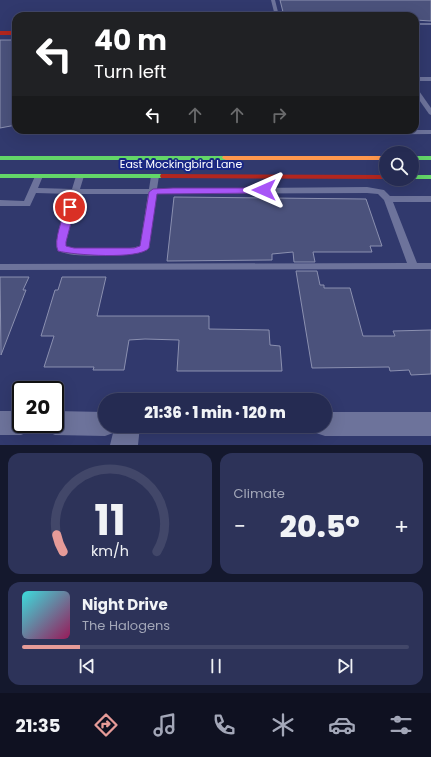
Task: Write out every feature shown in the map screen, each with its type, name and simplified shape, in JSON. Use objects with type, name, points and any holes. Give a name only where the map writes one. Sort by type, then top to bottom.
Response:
[{"type":"main road","points":[[0,33],[12,33]]},
{"type":"main road","name":"East Mockingbird Lane","points":[[0,158],[379,158]]},
{"type":"main road","points":[[36,176],[40,158]]},
{"type":"main road","points":[[257,158],[261,177]]},
{"type":"main road","points":[[419,158],[431,158]]},
{"type":"main road","name":"East Mockingbird Lane","points":[[0,176],[379,177]]},
{"type":"main road","points":[[419,177],[431,177]]},
{"type":"street","points":[[0,423],[12,423]]},
{"type":"street","points":[[64,424],[98,424]]},
{"type":"street","points":[[332,424],[431,424]]},
{"type":"street","points":[[124,445],[126,433]]},
{"type":"lane","points":[[273,0],[276,12]]},
{"type":"lane","points":[[419,24],[431,24]]},
{"type":"lane","points":[[419,79],[431,79]]},
{"type":"lane","points":[[419,95],[430,111]]},
{"type":"lane","points":[[419,132],[431,132]]},
{"type":"lane","points":[[0,203],[27,204],[33,190],[36,176]]},
{"type":"lane","points":[[80,176],[74,192],[61,242],[62,249],[74,251],[134,251],[144,248],[155,176]]},
{"type":"lane","points":[[198,176],[198,190]]},
{"type":"lane","points":[[261,177],[264,190]]},
{"type":"lane","points":[[375,177],[381,192],[388,199],[413,266]]},
{"type":"lane","points":[[33,190],[74,192],[367,190],[381,192]]},
{"type":"lane","points":[[388,199],[431,199]]},
{"type":"lane","points":[[0,267],[431,266]]},
{"type":"building","points":[[280,0],[431,0],[431,21],[419,20],[419,12],[283,12]]},
{"type":"building","points":[[0,40],[12,40],[12,126],[0,128]]},
{"type":"building","points":[[174,197],[366,199],[382,246],[370,246],[372,252],[313,252],[315,262],[294,262],[293,252],[272,254],[272,260],[167,261]]},
{"type":"building","points":[[296,271],[317,271],[320,285],[324,285],[324,288],[350,288],[363,336],[395,336],[393,331],[431,330],[431,374],[411,375],[409,370],[390,371],[389,367],[312,368]]},
{"type":"building","points":[[0,277],[29,277],[23,290],[26,290],[1,355]]},
{"type":"building","points":[[62,277],[106,277],[97,316],[209,316],[209,329],[269,330],[270,345],[280,346],[282,371],[177,371],[179,340],[145,339],[129,340],[124,370],[93,370],[94,367],[44,367],[54,336],[41,336],[55,290],[58,290]]},
{"type":"traffic: fast","points":[[0,158],[226,158]]},
{"type":"traffic: fast","points":[[419,158],[431,158]]},
{"type":"traffic: fast","points":[[0,176],[164,176]]},
{"type":"traffic: fast","points":[[419,177],[431,177]]},
{"type":"traffic: slow","points":[[226,158],[379,158]]},
{"type":"traffic: jam","points":[[0,33],[12,33]]},
{"type":"traffic: jam","points":[[164,176],[379,177]]},
{"type":"route","points":[[70,207],[61,242],[62,249],[74,251],[134,251],[144,248],[153,192],[173,190],[264,190]]}]
